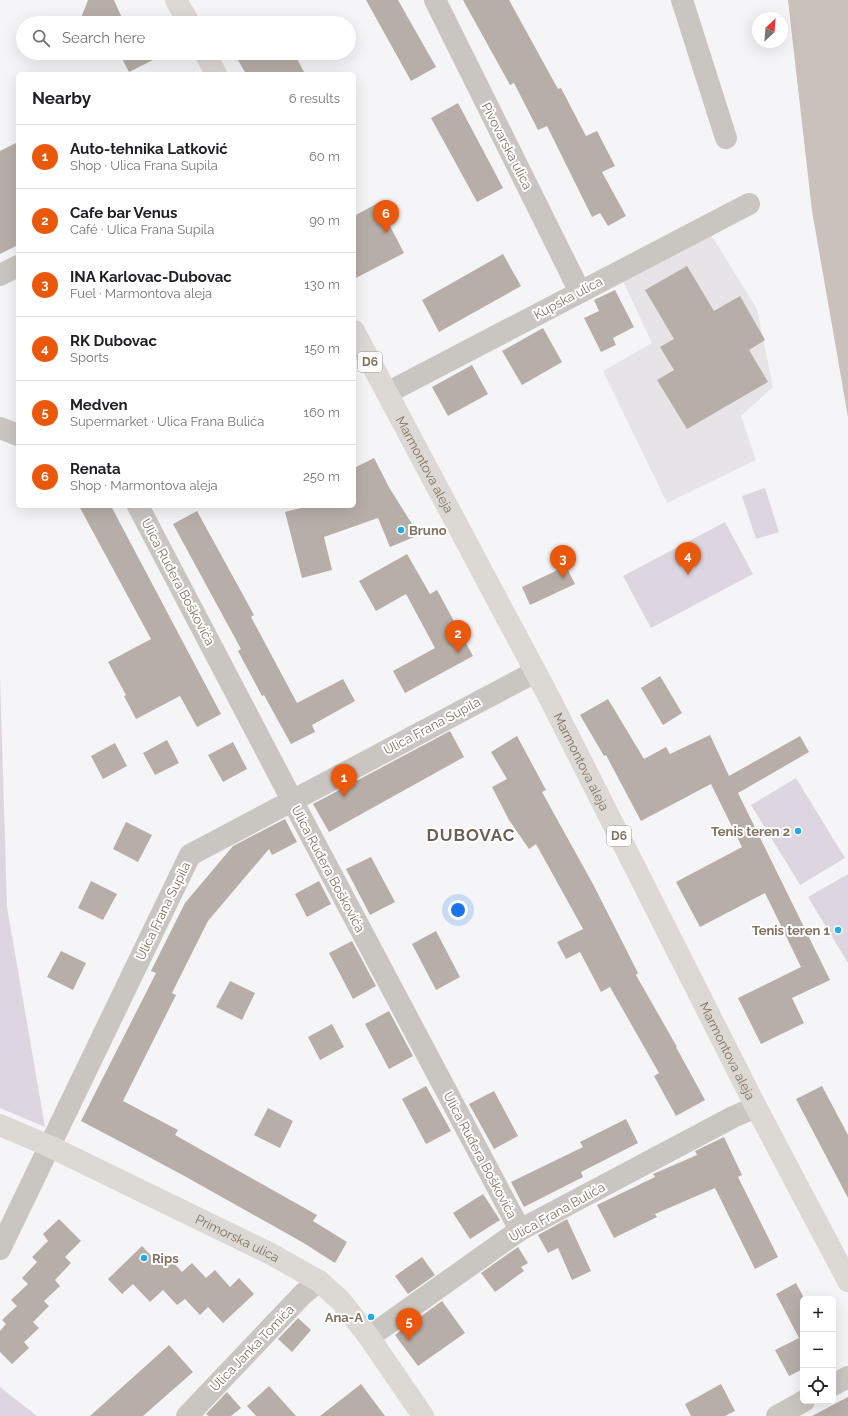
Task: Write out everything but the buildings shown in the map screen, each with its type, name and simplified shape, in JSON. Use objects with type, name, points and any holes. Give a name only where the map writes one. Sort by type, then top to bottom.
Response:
[{"type":"main road","points":[[176,0],[185,16]]},
{"type":"main road","points":[[209,60],[215,72]]},
{"type":"main road","name":"Marmontova aleja","points":[[356,335],[535,672],[756,1107],[848,1281]]},
{"type":"main road","name":"Primorska ulica","points":[[0,1125],[49,1146],[272,1254],[319,1281],[341,1301],[369,1337],[423,1416]]},
{"type":"street","name":"Pivovarska ulica","points":[[435,0],[580,292]]},
{"type":"street","points":[[682,0],[726,138]]},
{"type":"street","name":"Kupska ulica","points":[[387,393],[749,204]]},
{"type":"street","points":[[0,275],[16,267]]},
{"type":"street","points":[[0,428],[16,434]]},
{"type":"street","name":"Ulica Ruđera Boškovića","points":[[139,508],[520,1230]]},
{"type":"street","name":"Ulica Frana Supila","points":[[0,1249],[190,855],[535,672]]},
{"type":"street","name":"Ulica Frana Bulića","points":[[369,1337],[520,1230],[733,1117],[756,1107]]},
{"type":"street","name":"Ulica Janka Tomića","points":[[187,1416],[303,1294],[319,1281]]},
{"type":"street","points":[[836,1383],[848,1377]]},
{"type":"street","points":[[777,1416],[800,1403]]},
{"type":"shaded area","points":[[788,0],[848,0],[848,417],[812,211]]},
{"type":"shaded area","points":[[710,233],[757,309],[773,387],[741,416],[756,460],[667,503],[603,371],[652,343],[622,279]]},
{"type":"shaded area","points":[[765,488],[779,532],[756,539],[742,496]]},
{"type":"shaded area","points":[[725,522],[753,574],[651,628],[623,576]]},
{"type":"shaded area","points":[[0,674],[7,907],[45,1127],[0,1108]]},
{"type":"shaded area","name":"Tenis teren 2","points":[[796,778],[845,858],[800,885],[751,805]]},
{"type":"shaded area","name":"Tenis teren 1","points":[[848,874],[848,963],[808,897]]},
{"type":"shaded area","points":[[0,1387],[37,1416],[0,1416]]},
{"type":"place","name":"Renata","points":[[386,233]]},
{"type":"place","name":"Bruno","points":[[401,530]]},
{"type":"place","name":"RK Dubovac","points":[[688,575]]},
{"type":"place","name":"INA Karlovac-Dubovac","points":[[563,578]]},
{"type":"place","name":"Cafe bar Venus","points":[[458,653]]},
{"type":"place","name":"Auto-tehnika Latković","points":[[344,797]]},
{"type":"place","name":"Tenis teren 2","points":[[798,831]]},
{"type":"place","name":"Tenis teren 1","points":[[838,930]]},
{"type":"place","name":"Rips","points":[[144,1258]]},
{"type":"place","name":"Ana-A","points":[[371,1317]]},
{"type":"place","name":"Medven","points":[[409,1341]]},
{"type":"district","name":"DUBOVAC","points":[[471,835]]}]
